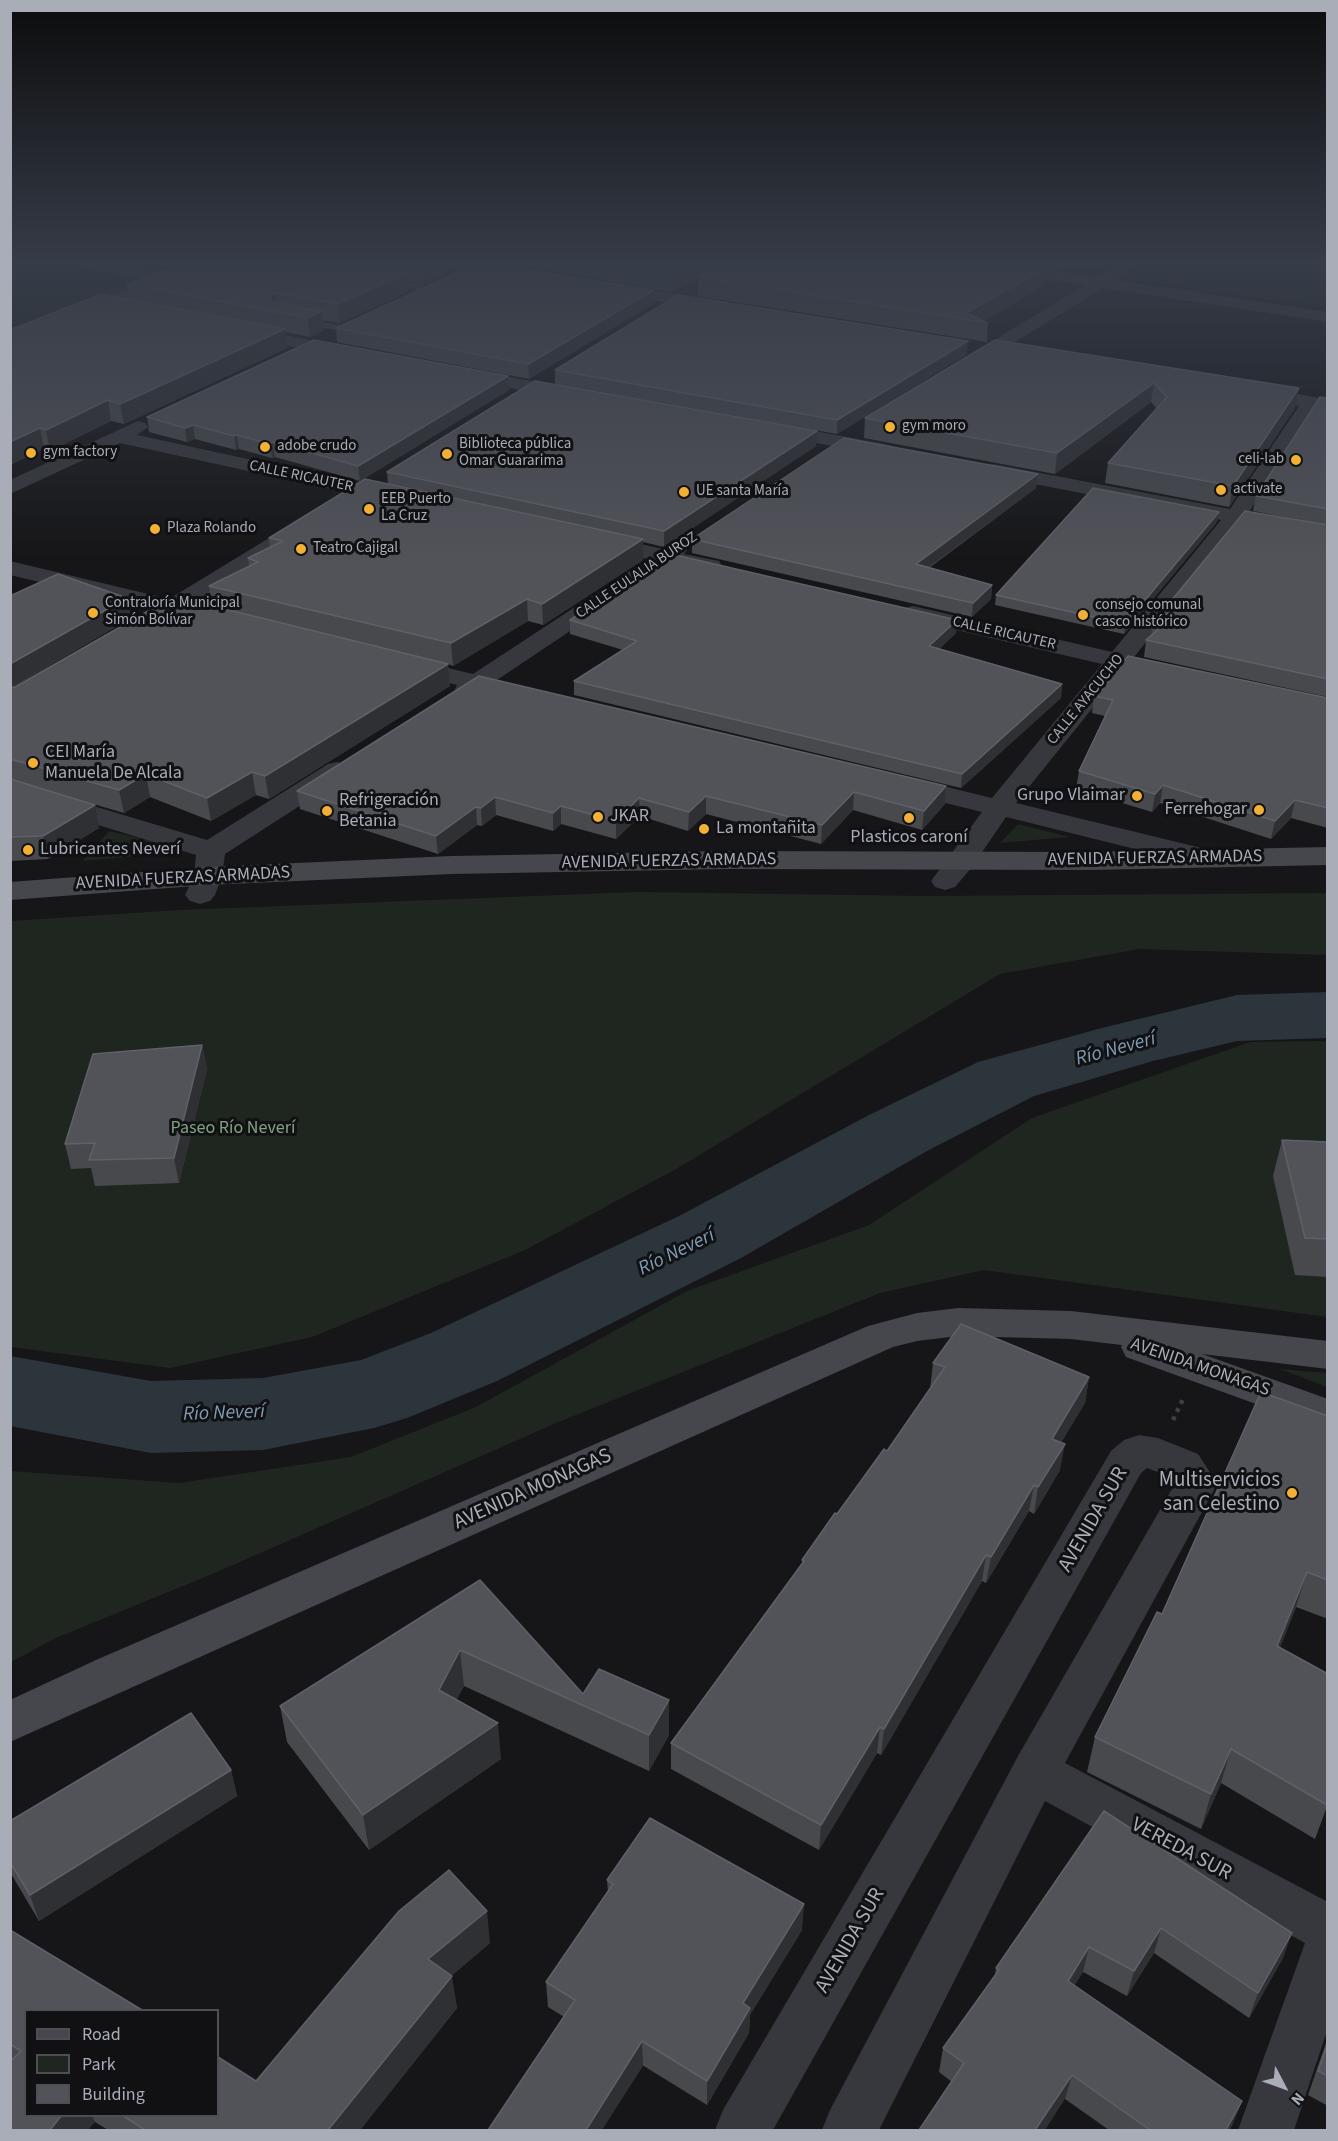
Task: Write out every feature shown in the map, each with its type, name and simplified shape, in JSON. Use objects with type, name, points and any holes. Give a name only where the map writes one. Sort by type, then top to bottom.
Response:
[{"type":"street","points":[[950,374],[972,361]]},
{"type":"street","points":[[512,399],[561,370]]},
{"type":"street","points":[[451,372],[589,397]]},
{"type":"street","points":[[1231,389],[1319,403]]},
{"type":"street","name":"CALLE AYACUCHO","points":[[953,871],[998,807],[1236,516],[1319,403]]},
{"type":"street","points":[[10,488],[150,422]]},
{"type":"street","points":[[811,460],[870,423]]},
{"type":"street","points":[[749,425],[898,453]]},
{"type":"street","name":"CALLE RICAUTER","points":[[118,437],[421,503]]},
{"type":"street","points":[[980,468],[1328,534]]},
{"type":"street","points":[[343,503],[383,478]]},
{"type":"street","points":[[142,625],[303,527]]},
{"type":"street","name":"CALLE EULALIA BUROZ","points":[[447,701],[696,537]]},
{"type":"street","points":[[585,538],[736,572]]},
{"type":"street","points":[[10,568],[240,624]]},
{"type":"street","name":"CALLE RICAUTER","points":[[887,607],[1188,676]]},
{"type":"street","points":[[387,660],[535,696]]},
{"type":"street","points":[[10,789],[206,873],[359,757]]},
{"type":"street","points":[[882,780],[1204,857]]},
{"type":"street","name":"AVENIDA FUERZAS ARMADAS","points":[[10,891],[206,873],[664,879],[953,871],[1204,857],[1328,856]]},
{"type":"street","name":"AVENIDA FUERZAS ARMADAS","points":[[953,871],[1328,878]]},
{"type":"street","name":"AVENIDA FUERZAS ARMADAS","points":[[10,906],[206,873]]},
{"type":"street","name":"AVENIDA MONAGAS","points":[[10,1722],[112,1674],[882,1336],[917,1327],[958,1322],[1071,1324],[1328,1355]]},
{"type":"street","name":"AVENIDA MONAGAS","points":[[1071,1324],[1187,1362],[1328,1415]]},
{"type":"street","name":"AVENIDA SUR","points":[[743,2130],[1126,1462],[1139,1451],[1158,1454]]},
{"type":"street","points":[[850,2130],[1035,1771],[1193,1490],[1192,1478],[1183,1465],[1158,1454]]},
{"type":"street","name":"VEREDA SUR","points":[[1035,1771],[1328,1929]]},
{"type":"street","points":[[1266,2130],[1328,1949]]},
{"type":"path","points":[[1158,1454],[1184,1396],[1187,1362]]},
{"type":"green space","points":[[1018,824],[1070,837],[1000,843]]},
{"type":"green space","points":[[109,831],[152,841],[149,855],[83,861]]},
{"type":"green space","name":"Paseo Río Neverí","points":[[636,892],[926,896],[1327,893],[1327,955],[1139,949],[1000,974],[678,1168],[525,1250],[312,1337],[170,1368],[11,1347],[11,921],[179,910]]},
{"type":"green space","points":[[1327,1041],[1327,1317],[984,1270],[880,1293],[561,1421],[217,1572],[56,1638],[11,1662],[11,1471],[179,1483],[351,1457],[476,1407],[687,1291],[869,1225],[1032,1118],[1250,1042]]},
{"type":"green space","points":[[1280,1369],[1327,1373],[1327,1387]]},
{"type":"building","points":[[10,361],[215,361],[120,404],[108,400],[46,430],[40,428],[10,442]]},
{"type":"building","points":[[269,361],[427,361],[508,376],[358,466],[273,442],[270,444],[193,425],[185,428],[147,417]]},
{"type":"building","points":[[512,361],[533,361],[528,364]]},
{"type":"building","points":[[570,361],[935,361],[837,420],[555,370]]},
{"type":"building","points":[[960,361],[1127,361],[1299,388],[1233,486],[1108,463],[1167,397],[1154,383],[1057,453],[865,418]]},
{"type":"building","points":[[535,381],[817,431],[664,531],[387,472]]},
{"type":"building","points":[[1320,397],[1328,398],[1328,509],[1256,496]]},
{"type":"building","points":[[844,438],[1038,474],[916,564],[992,585],[973,603],[692,539]]},
{"type":"building","points":[[365,479],[643,539],[542,604],[527,599],[451,643],[209,586],[258,562],[248,558],[283,541],[269,538]]},
{"type":"building","points":[[1093,488],[1219,512],[1125,624],[996,595]]},
{"type":"building","points":[[1245,511],[1328,525],[1328,679],[1146,640],[1163,625],[1153,623]]},
{"type":"building","points":[[671,554],[957,620],[929,646],[1062,684],[962,774],[574,681],[637,641],[570,620]]},
{"type":"building","points":[[58,574],[127,598],[10,664],[10,596]]},
{"type":"building","points":[[184,599],[448,664],[265,776],[252,772],[207,798],[146,774],[119,790],[10,759],[10,688],[155,607],[162,610]]},
{"type":"building","points":[[1128,656],[1328,698],[1328,808],[1295,800],[1275,821],[1163,785],[1155,794],[1079,771],[1113,700],[1094,696]]},
{"type":"building","points":[[479,676],[946,786],[924,811],[854,792],[822,825],[706,796],[689,812],[639,798],[616,821],[561,806],[553,813],[495,797],[481,808],[476,807],[436,836],[297,791]]},
{"type":"building","points":[[10,779],[95,805],[43,836],[10,837]]},
{"type":"building","points":[[202,1045],[174,1158],[89,1160],[95,1143],[65,1144],[93,1054]]},
{"type":"building","points":[[1282,1140],[1328,1142],[1328,1239],[1305,1238]]},
{"type":"building","points":[[961,1324],[1089,1377],[1052,1439],[1065,1444],[1038,1487],[1034,1485],[991,1557],[986,1555],[884,1729],[880,1727],[821,1825],[671,1743],[804,1561],[802,1560],[835,1513],[837,1514],[884,1449],[887,1451],[945,1367],[933,1363]]},
{"type":"building","points":[[1261,1392],[1328,1416],[1328,1580],[1307,1572],[1277,1646],[1328,1674],[1327,1805],[1231,1749],[1211,1794],[1095,1737],[1157,1612],[1162,1614]]},
{"type":"building","points":[[480,1580],[583,1694],[599,1669],[669,1700],[649,1735],[460,1650],[439,1690],[498,1723],[363,1815],[280,1706]]},
{"type":"building","points":[[191,1713],[231,1770],[30,1895],[10,1862],[10,1821]]},
{"type":"building","points":[[1104,1811],[1292,1933],[1258,1993],[1161,1928],[1134,1971],[1089,1947],[1068,1981],[1242,2101],[1226,2130],[1150,2130],[1072,2075],[1035,2130],[919,2130],[964,2063],[943,2048],[999,1970],[996,1968]]},
{"type":"building","points":[[650,1818],[804,1904],[743,2003],[750,2008],[707,2081],[642,2041],[586,2130],[488,2130],[575,2000],[546,1982],[613,1884],[607,1880]]},
{"type":"building","points":[[449,1870],[487,1911],[428,1959],[452,1976],[328,2130],[145,2130],[125,2117],[219,2117],[219,2058],[256,2081],[399,1911]]},
{"type":"building","points":[[10,1930],[140,2009],[24,2009],[24,2117],[60,2117],[50,2130],[10,2130],[10,2062],[21,2051],[10,2044]]},
{"type":"building","points":[[1328,2043],[1328,2076],[1318,2071]]},
{"type":"waterway","name":"Río Neverí","points":[[10,1391],[151,1417],[263,1414],[374,1393],[464,1357],[710,1237],[898,1133],[1006,1079],[1129,1044],[1237,1018],[1328,1015]]},
{"type":"place","name":"gym moro","points":[[890,427]]},
{"type":"place","name":"adobe crudo","points":[[265,447]]},
{"type":"place","name":"gym factory","points":[[31,453]]},
{"type":"place","name":"Biblioteca pública Omar Guararima","points":[[447,454]]},
{"type":"place","name":"celi-lab","points":[[1296,460]]},
{"type":"place","name":"activate","points":[[1221,490]]},
{"type":"place","name":"UE santa María","points":[[684,492]]},
{"type":"place","name":"EEB Puerto La Cruz","points":[[369,509]]},
{"type":"place","name":"Plaza Rolando","points":[[155,529]]},
{"type":"place","name":"Teatro Cajigal","points":[[301,549]]},
{"type":"place","name":"Contraloría Municipal Simón Bolívar","points":[[93,613]]},
{"type":"place","name":"consejo comunal casco histórico","points":[[1083,615]]},
{"type":"place","name":"CEI María Manuela De Alcala","points":[[33,763]]},
{"type":"place","name":"Grupo Vlaimar","points":[[1137,796]]},
{"type":"place","name":"Ferrehogar","points":[[1259,810]]},
{"type":"place","name":"Refrigeración Betania","points":[[327,811]]},
{"type":"place","name":"JKAR","points":[[598,817]]},
{"type":"place","name":"Plasticos caroní","points":[[909,818]]},
{"type":"place","name":"La montañita","points":[[704,829]]},
{"type":"place","name":"Lubricantes Neverí","points":[[28,850]]},
{"type":"place","name":"Multiservicios san Celestino","points":[[1292,1493]]}]
